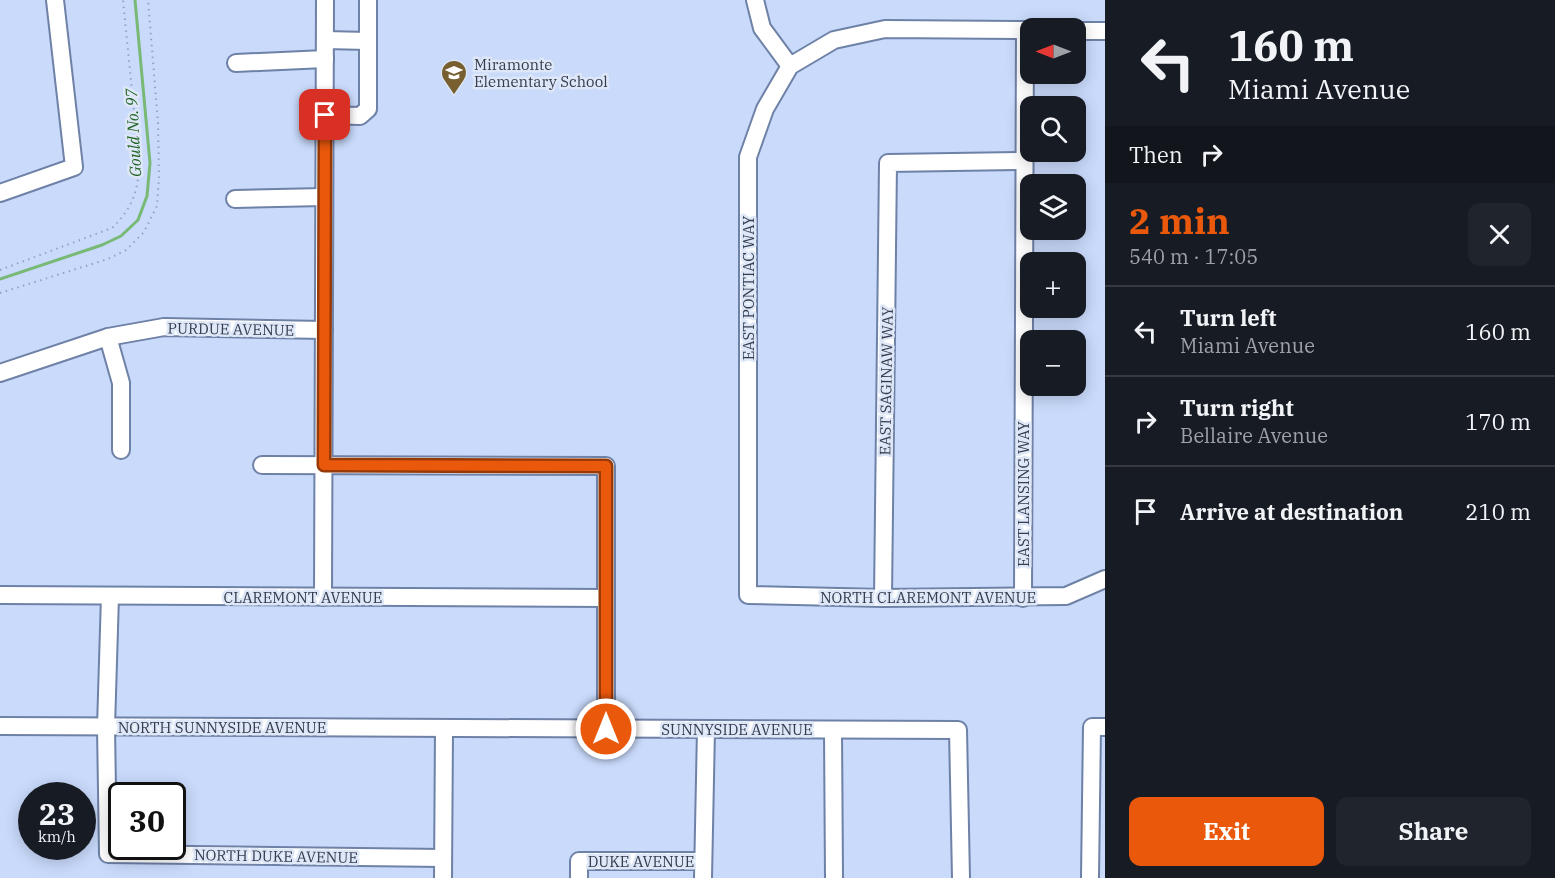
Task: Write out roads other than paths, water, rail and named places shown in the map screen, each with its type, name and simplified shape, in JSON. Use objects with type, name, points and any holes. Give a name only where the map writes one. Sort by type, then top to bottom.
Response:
[{"type":"street","points":[[0,193],[74,167],[55,0]]},
{"type":"street","points":[[323,597],[325,0]]},
{"type":"street","points":[[325,115],[360,116],[368,110],[368,0]]},
{"type":"street","points":[[755,0],[762,28],[790,66],[834,40],[885,29],[1020,30]]},
{"type":"street","points":[[1086,31],[1105,31]]},
{"type":"street","points":[[325,40],[368,41]]},
{"type":"street","points":[[236,63],[325,59]]},
{"type":"street","name":"EAST PONTIAC WAY","points":[[748,595],[748,157],[765,109],[790,66]]},
{"type":"street","name":"EAST SAGINAW WAY","points":[[883,598],[888,164],[1020,161]]},
{"type":"street","name":"EAST LANSING WAY","points":[[1023,162],[1023,598]]},
{"type":"street","points":[[235,199],[324,197]]},
{"type":"street","name":"PURDUE AVENUE","points":[[0,373],[108,338],[164,327],[324,330]]},
{"type":"street","points":[[108,338],[121,383],[121,450]]},
{"type":"street","points":[[262,465],[606,466],[606,729]]},
{"type":"street","name":"NORTH CLAREMONT AVENUE","points":[[748,595],[883,598],[1066,597],[1105,579]]},
{"type":"street","name":"CLAREMONT AVENUE","points":[[0,595],[606,598]]},
{"type":"street","points":[[106,727],[110,596]]},
{"type":"street","name":"NORTH SUNNYSIDE AVENUE","points":[[0,726],[444,729]]},
{"type":"street","name":"NORTH DUKE AVENUE","points":[[106,727],[108,854],[443,858]]},
{"type":"street","points":[[1090,878],[1099,727]]},
{"type":"street","points":[[443,878],[444,729]]},
{"type":"street","name":"SUNNYSIDE AVENUE","points":[[444,729],[958,730],[961,878]]},
{"type":"street","points":[[703,878],[706,729]]},
{"type":"street","points":[[833,729],[834,878]]},
{"type":"street","name":"DUKE AVENUE","points":[[579,878],[579,861],[703,861]]},
{"type":"waterway","name":"Gould No. 97","points":[[0,279],[102,245],[121,236],[138,220],[147,196],[150,163],[135,0]]},
{"type":"place","name":"Miramonte Elementary School","points":[[454,96]]}]
